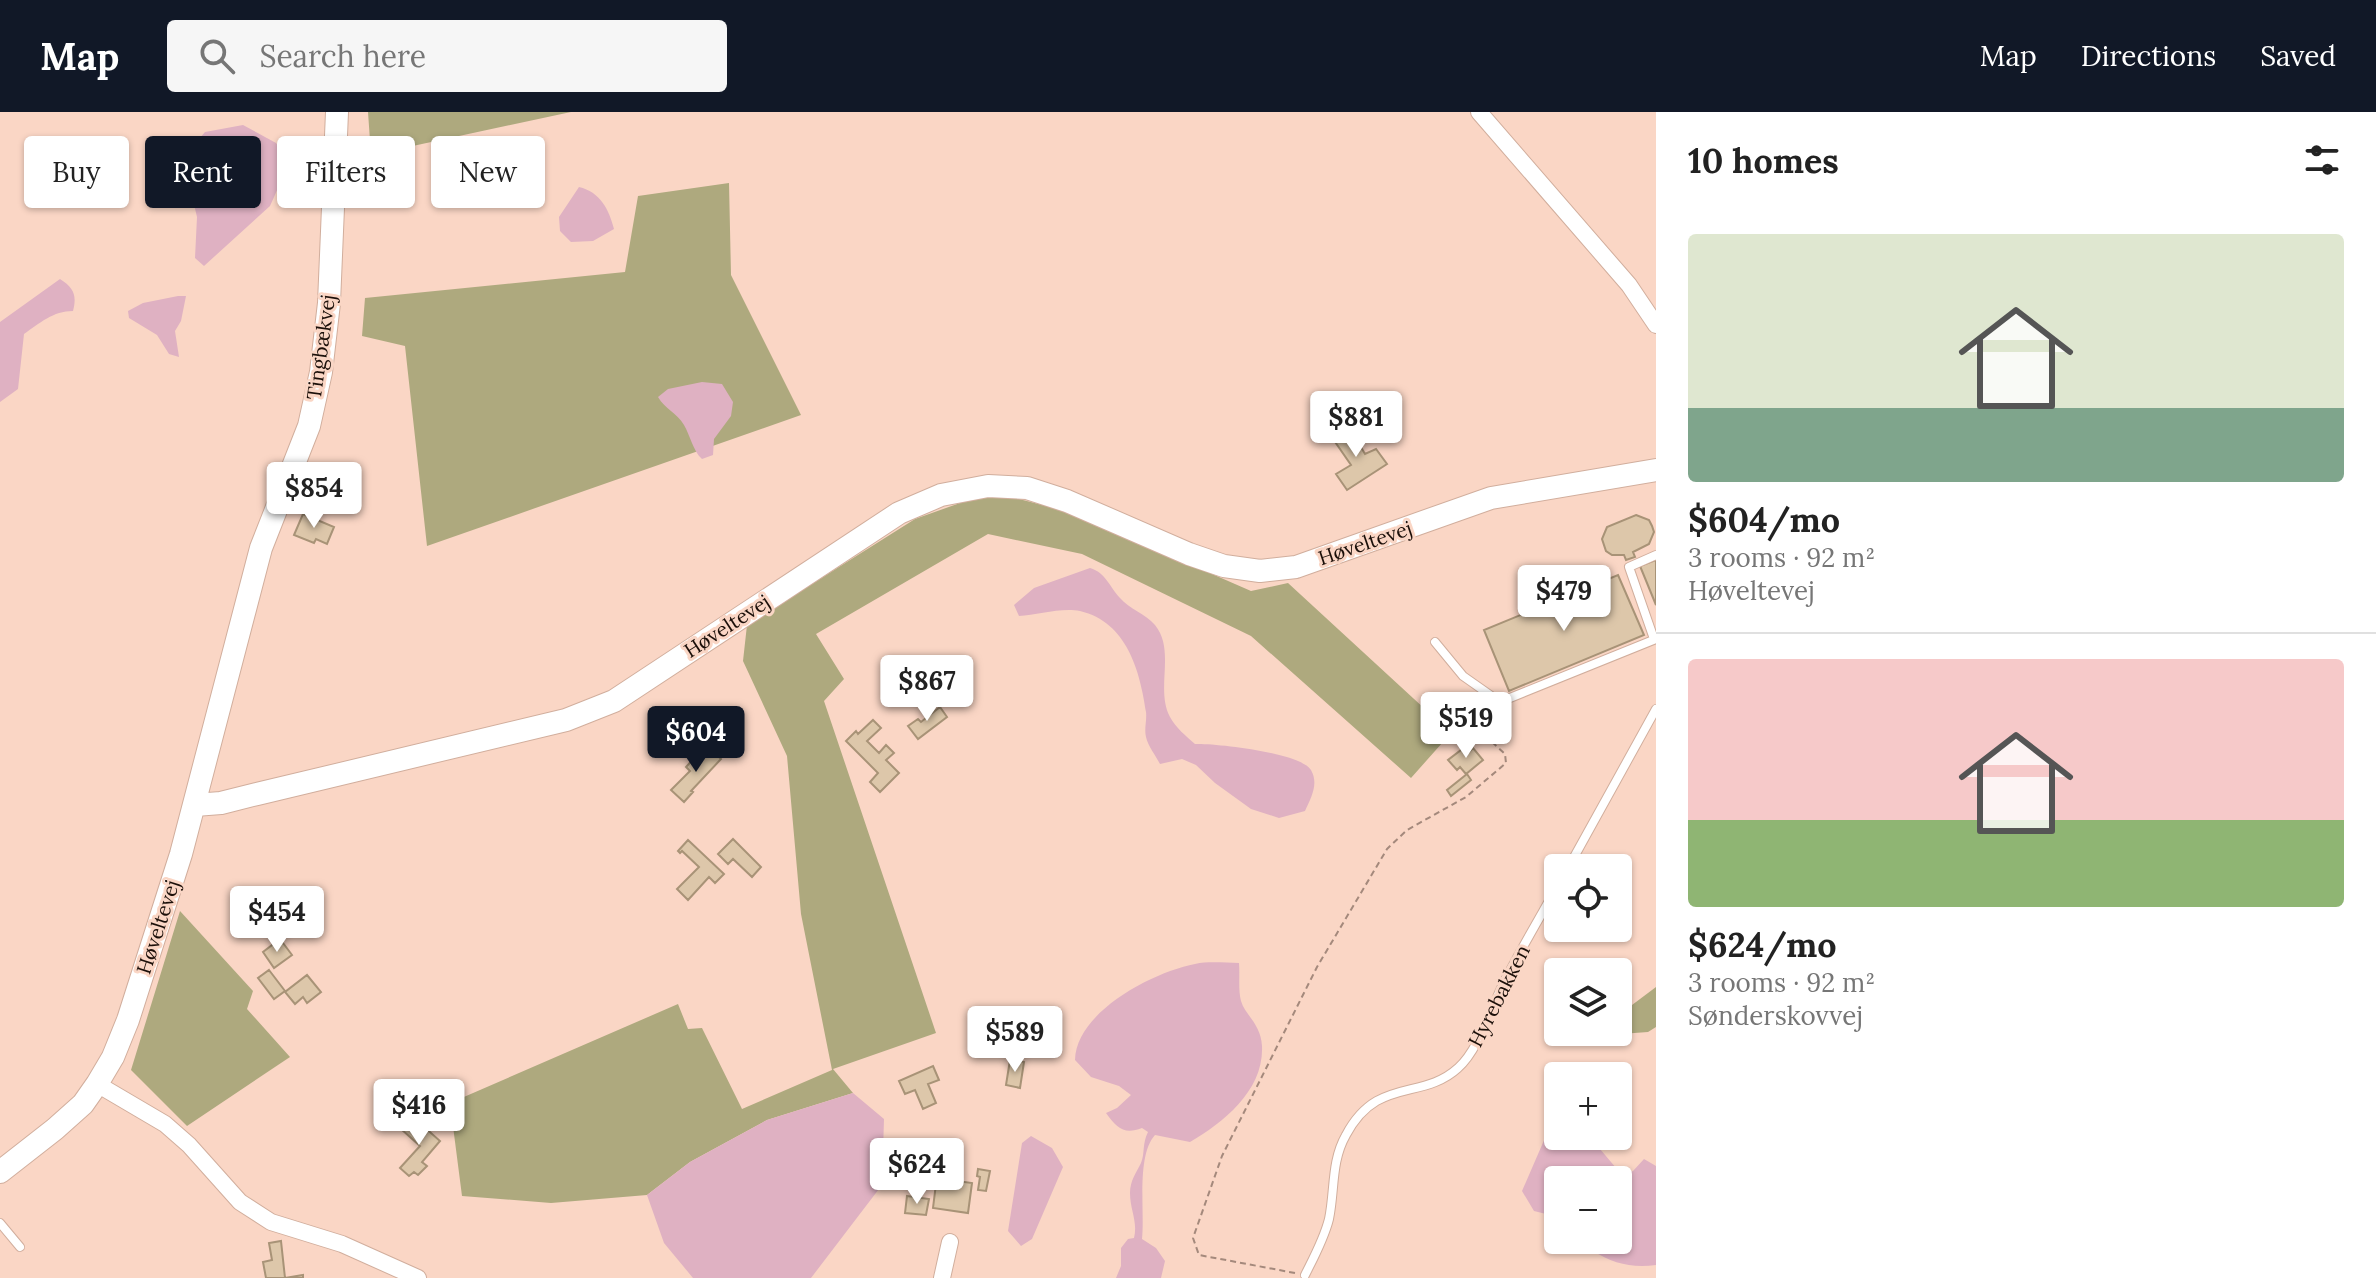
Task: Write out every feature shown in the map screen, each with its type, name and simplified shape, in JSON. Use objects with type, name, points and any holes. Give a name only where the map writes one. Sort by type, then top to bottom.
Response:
[{"type":"street","name":"Tingbækvej","points":[[195,805],[261,548],[309,426],[321,372],[329,303],[338,151],[337,112]]},
{"type":"street","points":[[1479,112],[1629,285],[1656,325]]},
{"type":"street","name":"Høveltevej","points":[[0,1172],[83,1104],[113,1057],[128,1020],[195,805],[221,803],[273,791],[590,712],[614,701],[899,513],[941,495],[988,486],[1027,488],[1067,501],[1224,566],[1260,571],[1298,571],[1491,498],[1656,470]]},
{"type":"street","points":[[97,1084],[165,1124],[189,1145],[240,1202],[271,1222],[342,1244],[418,1278]]},
{"type":"street","points":[[942,1278],[950,1242]]},
{"type":"lane","points":[[1435,642],[1463,676],[1500,702],[1655,639],[1629,567],[1656,555]]},
{"type":"lane","points":[[1576,854],[1656,709]]},
{"type":"lane","name":"Hyrebakken","points":[[1305,1275],[1326,1228],[1336,1158],[1346,1134],[1362,1112],[1383,1096],[1437,1081],[1458,1069],[1471,1051],[1504,982],[1544,910]]},
{"type":"lane","points":[[0,1223],[20,1247]]},
{"type":"path","points":[[1305,1275],[1199,1255],[1193,1238],[1222,1156],[1243,1110],[1317,967],[1387,849],[1407,830],[1466,797],[1506,763],[1505,754],[1461,713],[1452,712]]},
{"type":"shaded area","points":[[368,112],[571,112],[459,136],[431,136],[431,142],[415,146],[415,136],[370,136]]},
{"type":"shaded area","points":[[243,125],[276,143],[277,190],[270,206],[204,266],[195,258],[195,208],[261,208],[261,136],[202,136],[205,132]]},
{"type":"shaded area","points":[[729,183],[731,275],[801,415],[427,546],[405,346],[362,336],[365,298],[625,272],[638,196]]},
{"type":"shaded area","points":[[579,187],[593,193],[602,202],[614,229],[593,241],[571,242],[560,231],[559,217]]},
{"type":"shaded area","points":[[60,279],[73,292],[73,311],[53,315],[24,334],[18,389],[0,402],[0,322]]},
{"type":"shaded area","points":[[186,296],[181,321],[175,331],[179,357],[169,354],[157,335],[129,318],[128,311],[143,303]]},
{"type":"shaded area","points":[[702,382],[722,384],[733,402],[731,416],[714,439],[713,455],[702,459],[681,421],[658,397],[668,389]]},
{"type":"shaded area","points":[[991,492],[1070,512],[1251,591],[1288,583],[1451,733],[1411,778],[1251,636],[1082,554],[988,534],[816,634],[844,679],[824,701],[936,1033],[833,1069],[853,1093],[767,1120],[690,1162],[647,1195],[551,1203],[462,1196],[450,1103],[678,1004],[688,1029],[702,1028],[742,1109],[832,1070],[801,914],[787,756],[743,661],[747,625],[915,519]]},
{"type":"shaded area","points":[[1090,568],[1104,577],[1124,602],[1151,621],[1161,635],[1166,706],[1178,728],[1195,744],[1257,750],[1304,764],[1311,770],[1314,780],[1305,811],[1279,818],[1251,809],[1196,765],[1182,759],[1160,764],[1146,737],[1146,712],[1140,680],[1120,637],[1096,617],[1080,611],[1019,616],[1014,605],[1034,588]]},
{"type":"shaded area","points":[[180,911],[253,991],[247,1009],[290,1057],[187,1126],[131,1070]]},
{"type":"shaded area","points":[[1239,963],[1241,1001],[1261,1038],[1261,1062],[1256,1077],[1240,1103],[1216,1125],[1190,1142],[1155,1135],[1149,1144],[1143,1170],[1142,1239],[1156,1248],[1165,1261],[1161,1278],[1116,1278],[1121,1266],[1121,1248],[1128,1239],[1134,1238],[1130,1189],[1142,1159],[1148,1132],[1142,1128],[1126,1130],[1117,1126],[1106,1113],[1131,1095],[1119,1086],[1091,1077],[1075,1060],[1079,1042],[1102,1011],[1139,985],[1195,964]]},
{"type":"shaded area","points":[[1656,987],[1656,1027],[1648,1032],[1632,1033],[1632,1005]]},
{"type":"shaded area","points":[[853,1093],[884,1119],[882,1185],[811,1278],[693,1278],[664,1243],[647,1195],[690,1162],[767,1120]]},
{"type":"shaded area","points":[[1031,1136],[1052,1148],[1063,1167],[1032,1239],[1021,1246],[1008,1231],[1022,1143]]},
{"type":"shaded area","points":[[1544,1140],[1544,1150],[1601,1150],[1614,1166],[1544,1166],[1544,1214],[1534,1211],[1522,1191]]},
{"type":"shaded area","points":[[1644,1159],[1656,1166],[1656,1265],[1639,1266],[1607,1259],[1599,1254],[1632,1254],[1632,1171]]},
{"type":"building","points":[[1348,425],[1365,454],[1376,449],[1387,464],[1347,490],[1336,474],[1351,465],[1331,436]]},
{"type":"building","points":[[319,472],[335,478],[323,508],[308,502],[309,498],[306,497]]},
{"type":"building","points":[[303,514],[334,527],[327,544],[316,539],[314,543],[294,535]]},
{"type":"building","points":[[1636,515],[1649,520],[1652,526],[1654,532],[1649,544],[1633,552],[1635,557],[1626,560],[1624,555],[1612,555],[1606,551],[1602,539],[1607,527]]},
{"type":"building","points":[[1656,560],[1656,605],[1640,566]]},
{"type":"building","points":[[1618,575],[1644,635],[1509,691],[1484,630]]},
{"type":"building","points":[[940,707],[947,717],[918,739],[908,726],[918,719],[921,722]]},
{"type":"building","points":[[873,720],[881,728],[867,741],[879,753],[886,745],[894,753],[886,760],[899,773],[880,792],[870,782],[878,773],[846,741]]},
{"type":"building","points":[[1465,747],[1469,752],[1473,748],[1483,760],[1466,774],[1448,760]]},
{"type":"building","points":[[711,749],[721,759],[684,802],[671,790],[690,771],[686,767],[697,755],[702,759]]},
{"type":"building","points":[[1467,774],[1471,780],[1451,796],[1447,790]]},
{"type":"building","points":[[733,839],[761,867],[752,877],[733,859],[728,864],[718,854]]},
{"type":"building","points":[[688,840],[724,874],[715,883],[709,877],[688,900],[677,889],[699,867],[682,851],[678,851]]},
{"type":"building","points":[[280,939],[292,955],[274,968],[263,952]]},
{"type":"building","points":[[269,970],[285,991],[274,999],[258,978]]},
{"type":"building","points":[[307,975],[321,992],[307,1003],[303,997],[295,1004],[285,992]]},
{"type":"building","points":[[1010,1060],[1024,1062],[1020,1088],[1006,1085]]},
{"type":"building","points":[[933,1066],[939,1080],[928,1084],[936,1103],[923,1109],[915,1090],[905,1094],[899,1081]]},
{"type":"building","points":[[413,1117],[440,1141],[422,1162],[427,1166],[418,1175],[414,1172],[409,1176],[400,1168],[420,1146],[401,1129]]},
{"type":"building","points":[[978,1169],[990,1171],[986,1191],[978,1190]]},
{"type":"building","points":[[957,1181],[972,1183],[968,1213],[933,1208],[936,1184],[956,1187]]},
{"type":"building","points":[[907,1196],[929,1199],[926,1215],[905,1213]]},
{"type":"building","points":[[281,1241],[285,1278],[266,1278],[263,1262],[272,1260],[269,1243]]}]
